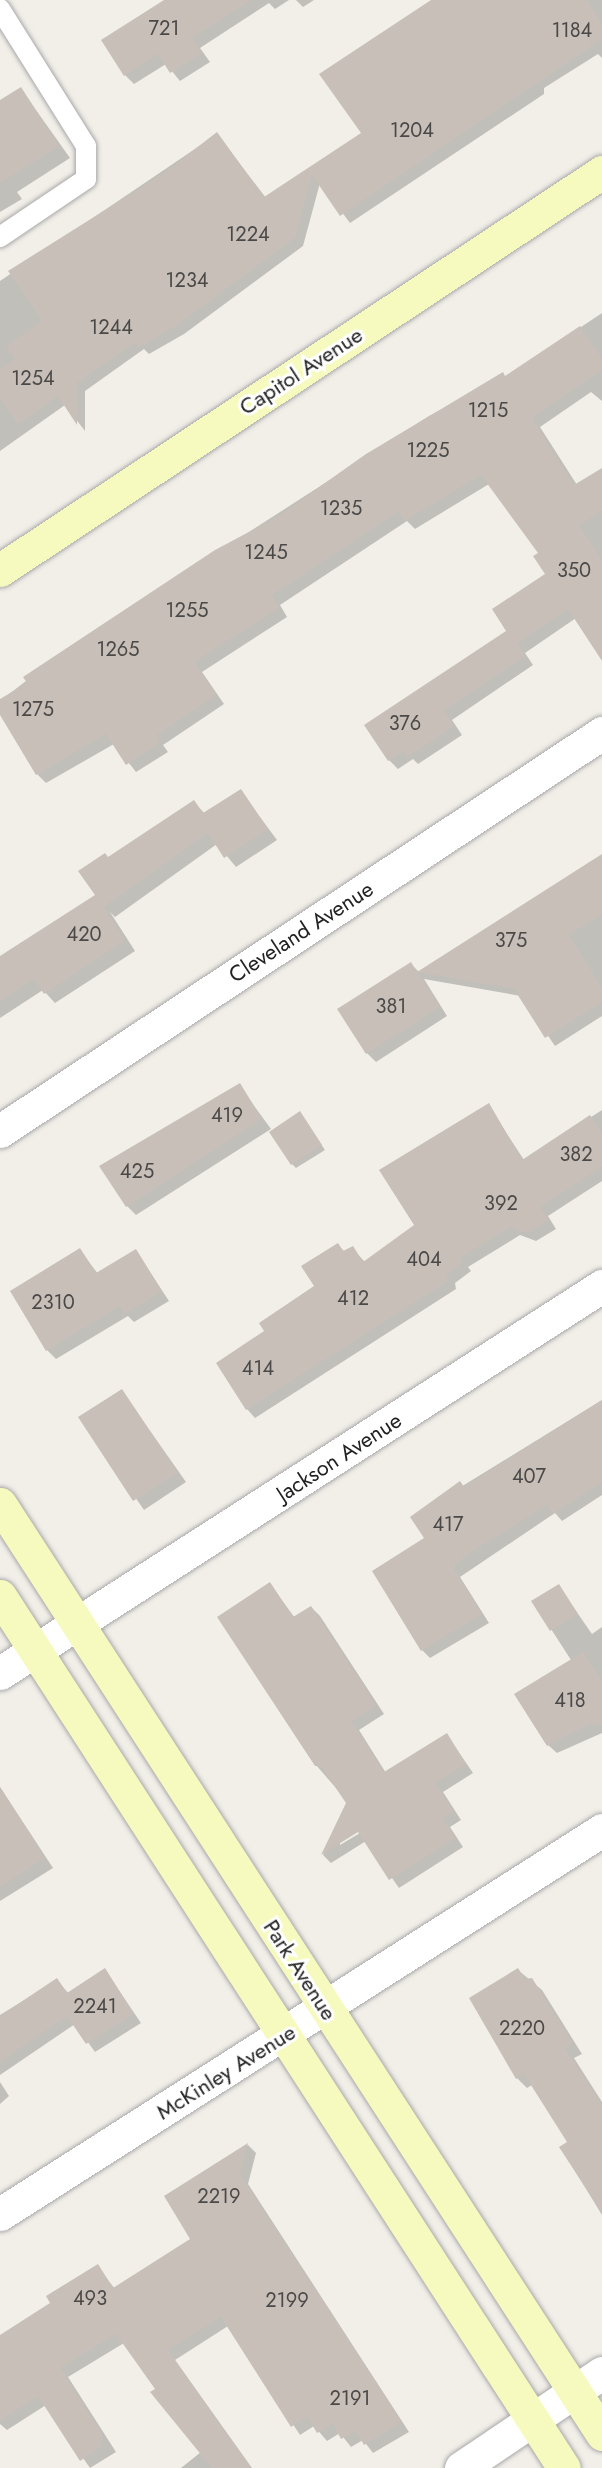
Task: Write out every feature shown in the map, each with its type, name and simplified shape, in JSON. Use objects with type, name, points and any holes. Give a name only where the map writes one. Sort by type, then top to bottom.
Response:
[{"type":"main road","name":"Capitol Avenue","points":[[0,570],[602,172]]},
{"type":"main road","name":"Park Avenue","points":[[0,1504],[76,1628],[602,2434]]},
{"type":"main road","points":[[0,1596],[283,2037],[564,2468]]},
{"type":"street","name":"Cleveland Avenue","points":[[0,1131],[602,733]]},
{"type":"street","name":"Jackson Avenue","points":[[0,1673],[76,1628],[602,1286]]},
{"type":"street","name":"McKinley Avenue","points":[[0,2214],[283,2037],[602,1830]]},
{"type":"street","points":[[461,2468],[532,2417],[602,2373]]},
{"type":"lane","points":[[0,9],[86,146],[86,179],[0,237]]},
{"type":"building","points":[[164,0],[252,0],[192,38],[202,53],[170,73],[158,54],[124,76],[101,40]]},
{"type":"building","points":[[431,0],[587,0],[602,24],[602,39],[340,216],[312,175],[295,238],[176,326],[139,347],[135,342],[77,383],[77,425],[58,396],[18,424],[0,399],[0,369],[15,359],[6,346],[42,321],[8,271],[164,173],[217,132],[264,197],[361,133],[319,74]]},
{"type":"building","points":[[21,87],[59,146],[0,183],[0,100]]},
{"type":"building","points":[[580,326],[602,359],[602,370],[532,418],[574,485],[602,468],[602,511],[579,525],[602,560],[602,661],[568,609],[517,644],[525,656],[444,711],[454,726],[408,757],[404,751],[388,761],[364,725],[506,631],[492,609],[545,574],[533,556],[538,553],[481,475],[405,521],[399,511],[272,595],[279,608],[194,662],[216,695],[156,736],[160,743],[126,765],[106,734],[36,775],[0,715],[0,699],[27,683],[23,677],[215,550],[277,517],[366,454],[503,372],[505,376]]},
{"type":"building","points":[[241,789],[268,829],[224,858],[208,833],[104,907],[99,900],[125,940],[44,994],[34,979],[0,1001],[0,956],[95,895],[78,871],[105,853],[108,857],[194,800],[203,813]]},
{"type":"building","points":[[602,854],[602,914],[569,935],[602,988],[602,1002],[545,1038],[514,989],[417,972]]},
{"type":"building","points":[[411,962],[440,1007],[366,1054],[337,1009]]},
{"type":"building","points":[[240,1083],[262,1119],[126,1207],[99,1166]]},
{"type":"building","points":[[489,1103],[522,1160],[590,1115],[602,1133],[602,1167],[540,1207],[549,1220],[526,1233],[510,1227],[460,1258],[463,1262],[447,1274],[448,1281],[246,1410],[216,1363],[264,1331],[259,1323],[314,1286],[301,1266],[338,1243],[343,1251],[353,1246],[363,1262],[414,1225],[379,1170]]},
{"type":"building","points":[[300,1111],[322,1145],[291,1165],[269,1132]]},
{"type":"building","points":[[80,1248],[96,1273],[136,1249],[162,1291],[124,1314],[120,1306],[46,1351],[10,1291]]},
{"type":"building","points":[[122,1389],[178,1473],[133,1501],[78,1417]]},
{"type":"building","points":[[602,1400],[602,1482],[553,1514],[547,1505],[465,1556],[453,1568],[482,1614],[421,1651],[372,1571],[424,1538],[410,1517],[460,1481],[464,1487]]},
{"type":"building","points":[[270,1582],[293,1617],[311,1606],[376,1705],[351,1721],[384,1772],[447,1733],[466,1764],[435,1783],[453,1811],[442,1818],[456,1838],[389,1880],[358,1832],[321,1855],[346,1803],[321,1766],[315,1766],[217,1617]]},
{"type":"building","points":[[559,1584],[578,1614],[550,1631],[531,1601]]},
{"type":"building","points":[[583,1652],[602,1681],[602,1725],[589,1724],[547,1746],[514,1694]]},
{"type":"building","points":[[0,1787],[45,1858],[0,1887]]},
{"type":"building","points":[[105,1968],[134,2014],[86,2044],[67,2016],[0,2062],[0,2016],[57,1978],[67,1993]]},
{"type":"building","points":[[518,1968],[525,1979],[532,1978],[573,2043],[565,2048],[602,2105],[602,2213],[559,2147],[567,2142],[524,2074],[516,2079],[469,1998]]},
{"type":"building","points":[[248,2143],[240,2174],[402,2422],[364,2445],[356,2431],[341,2439],[333,2424],[317,2433],[307,2416],[291,2427],[221,2317],[168,2350],[251,2468],[212,2468],[150,2392],[155,2389],[116,2334],[60,2368],[102,2434],[102,2446],[80,2461],[38,2396],[0,2421],[0,2335],[50,2303],[46,2296],[98,2264],[113,2288],[190,2239],[164,2196]]}]
